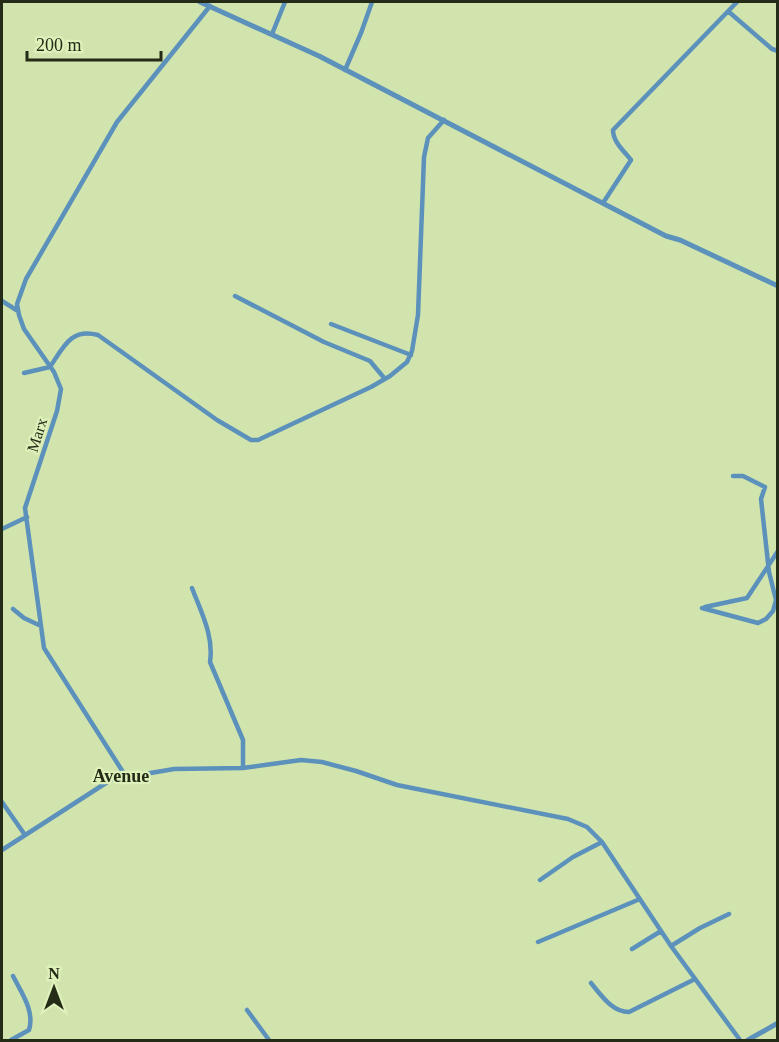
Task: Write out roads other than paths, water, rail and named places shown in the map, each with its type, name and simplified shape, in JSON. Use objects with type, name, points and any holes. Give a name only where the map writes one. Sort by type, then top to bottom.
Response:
[{"type":"street","points":[[200,2],[345,70],[666,236],[680,240],[777,286]]},
{"type":"street","points":[[272,34],[285,2]]},
{"type":"street","points":[[345,70],[372,2]]},
{"type":"street","points":[[603,203],[631,160],[616,142],[613,130],[737,2]]},
{"type":"street","points":[[18,311],[17,304],[26,279],[117,122],[210,6]]},
{"type":"street","points":[[729,12],[777,51]]},
{"type":"street","points":[[24,373],[50,367],[63,347],[77,334],[87,332],[98,335],[217,420],[251,440],[258,440],[385,379],[402,367],[411,355],[418,315],[424,157],[428,138],[444,120]]},
{"type":"street","points":[[235,296],[324,342],[370,361],[385,379]]},
{"type":"street","points":[[2,301],[18,311]]},
{"type":"street","name":"Marx","points":[[2,850],[123,772],[44,648],[26,508],[57,411],[61,389],[54,372],[24,329],[18,311]]},
{"type":"street","points":[[331,324],[411,355]]},
{"type":"street","points":[[733,476],[743,476],[765,487],[761,499],[768,565],[776,600],[766,619],[758,623],[702,608],[747,598],[768,565],[777,551]]},
{"type":"street","points":[[2,529],[27,517]]},
{"type":"street","points":[[192,588],[207,626],[212,650],[210,662],[243,740],[243,768]]},
{"type":"street","points":[[13,609],[24,618],[41,626]]},
{"type":"street","points":[[139,775],[174,769],[243,768],[301,760],[322,762],[397,785],[568,819],[587,827],[602,842],[671,946],[740,1041]]},
{"type":"street","points":[[2,802],[25,835]]},
{"type":"street","points":[[540,880],[573,857],[602,842]]},
{"type":"street","points":[[538,942],[640,899]]},
{"type":"street","points":[[671,946],[729,914]]},
{"type":"street","points":[[632,949],[661,931]]},
{"type":"street","points":[[11,1041],[29,1030],[31,1024],[28,1006],[13,976]]},
{"type":"street","points":[[591,982],[614,1008],[629,1012],[695,979]]},
{"type":"street","points":[[247,1010],[269,1041]]},
{"type":"street","points":[[748,1041],[777,1023]]},
{"type":"district","name":"Avenue","points":[[121,776]]}]
